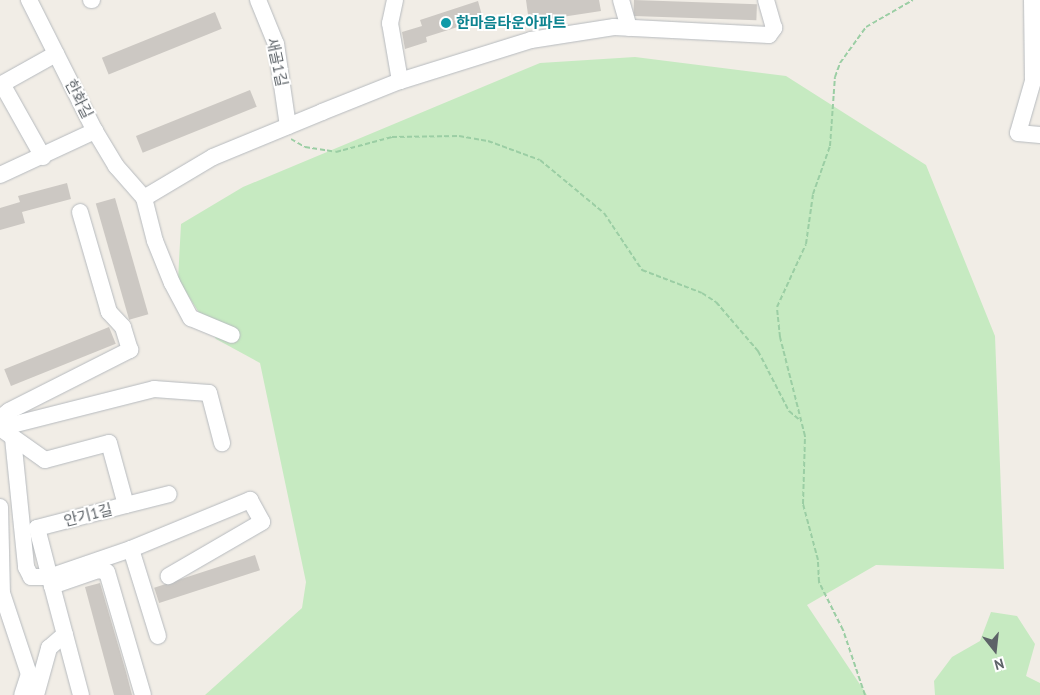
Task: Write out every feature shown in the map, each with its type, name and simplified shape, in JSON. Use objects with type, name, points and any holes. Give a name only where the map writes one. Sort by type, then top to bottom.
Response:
[{"type":"street","name":"한화길","points":[[0,176],[95,131],[29,0]]},
{"type":"street","name":"새골1길","points":[[258,0],[276,44],[288,126]]},
{"type":"street","points":[[395,0],[390,23],[400,81]]},
{"type":"street","points":[[621,0],[629,28]]},
{"type":"street","points":[[144,198],[213,157],[288,126],[400,81],[531,40],[614,27],[769,35],[774,28],[766,0]]},
{"type":"street","points":[[1032,0],[1033,81],[1018,133],[1040,135]]},
{"type":"street","points":[[43,157],[2,84],[56,54]]},
{"type":"street","points":[[95,131],[116,166],[144,198],[155,241],[172,283],[191,318],[232,335]]},
{"type":"street","points":[[0,418],[9,411],[130,350],[123,327],[109,312],[80,212]]},
{"type":"street","points":[[0,428],[154,389],[209,393],[222,443]]},
{"type":"street","name":"안기1길","points":[[0,428],[45,460],[109,443],[126,505],[37,528],[50,582]]},
{"type":"street","points":[[14,438],[26,567],[31,577],[50,582],[98,570],[107,572],[143,695]]},
{"type":"street","points":[[126,505],[169,494]]},
{"type":"street","points":[[50,582],[250,500],[262,522],[169,576]]},
{"type":"street","points":[[0,507],[1,593],[29,674],[22,695]]},
{"type":"street","points":[[132,549],[158,636]]},
{"type":"street","points":[[50,582],[81,695]]},
{"type":"street","points":[[36,695],[49,648],[65,634]]},
{"type":"path","points":[[865,695],[843,630],[819,582],[818,560],[803,504],[805,436],[780,338],[777,307],[806,244],[813,194],[830,146],[836,77],[840,62],[866,27],[913,0]]},
{"type":"path","points":[[288,126],[291,139],[305,147],[336,152],[392,137],[459,136],[488,141],[540,160],[604,213],[642,270],[702,293],[716,302],[758,351],[790,412],[801,421]]},
{"type":"green space","points":[[635,57],[786,76],[926,165],[995,336],[1004,569],[876,565],[807,605],[867,695],[205,695],[302,608],[306,582],[260,363],[216,339],[178,280],[181,224],[243,187],[540,63]]},
{"type":"green space","points":[[991,612],[1017,616],[1035,644],[1026,676],[1040,683],[1040,695],[935,695],[934,681],[952,657],[980,641]]},
{"type":"building","points":[[526,0],[599,0],[601,11],[529,22]]},
{"type":"building","points":[[634,0],[757,4],[756,20],[633,16]]},
{"type":"building","name":"한마음타운아파트","points":[[478,1],[483,19],[426,37],[427,42],[405,49],[402,32],[422,26],[420,20]]},
{"type":"building","points":[[215,12],[222,29],[109,74],[102,58]]},
{"type":"building","points":[[250,90],[257,107],[143,153],[136,136]]},
{"type":"building","points":[[67,183],[71,199],[22,212],[25,223],[0,230],[0,208],[20,202],[18,196]]},
{"type":"building","points":[[115,198],[148,314],[129,320],[96,204]]},
{"type":"building","points":[[109,327],[116,344],[11,386],[4,369]]},
{"type":"building","points":[[255,555],[260,570],[159,603],[154,588]]},
{"type":"building","points":[[100,583],[132,695],[114,695],[85,587]]},
{"type":"place","name":"한마음타운아파트","points":[[446,23]]}]
